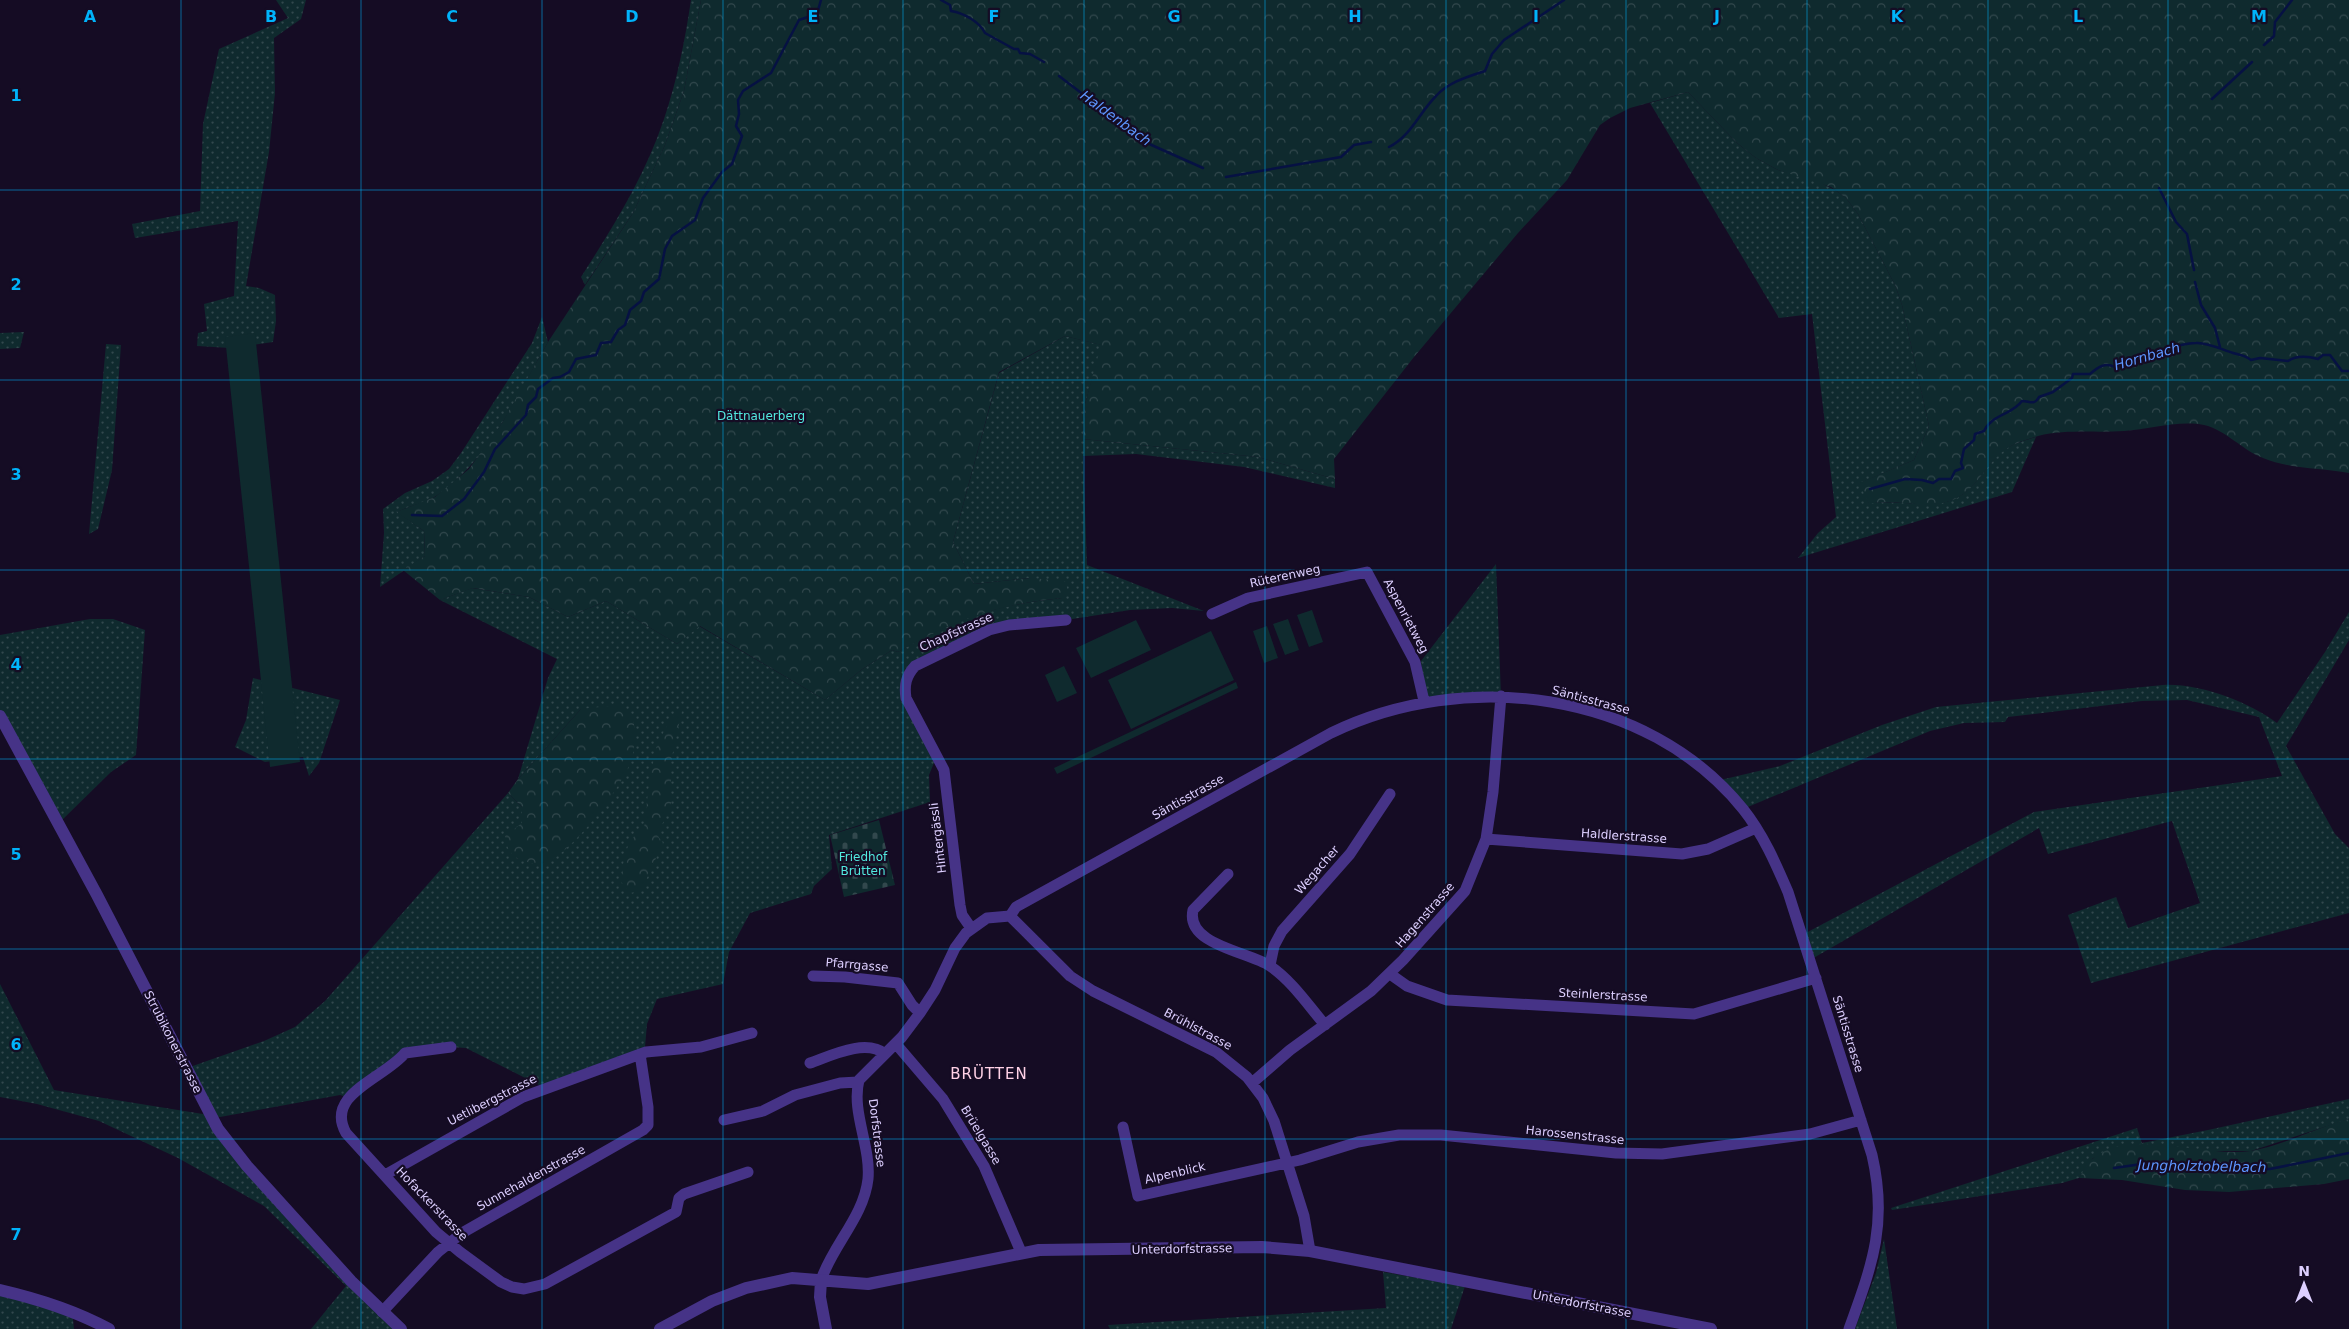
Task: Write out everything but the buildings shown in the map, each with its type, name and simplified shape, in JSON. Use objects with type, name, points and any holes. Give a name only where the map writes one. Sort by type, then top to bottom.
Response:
[{"type":"street","name":"Rüterenweg","points":[[1212,614],[1248,598],[1367,572]]},
{"type":"street","name":"Aspenrietweg","points":[[1367,572],[1414,662],[1424,701]]},
{"type":"street","name":"Chapfstrasse","points":[[931,745],[906,698],[904,688],[908,675],[915,666],[988,630],[1016,624],[1066,620]]},
{"type":"street","name":"Säntisstrasse","points":[[1010,916],[1016,907],[1359,719],[1424,701],[1466,696],[1501,696],[1570,706],[1614,719],[1646,732],[1670,745],[1716,781],[1743,809],[1756,828],[1788,892],[1876,1170],[1880,1212],[1874,1258],[1849,1329]]},
{"type":"street","name":"Hagenstrasse","points":[[1252,1083],[1290,1050],[1372,991],[1390,974],[1465,890],[1486,839],[1493,792],[1501,696]]},
{"type":"street","name":"Strubikonerstrasse","points":[[0,716],[97,895],[218,1129],[260,1180],[382,1312],[401,1329]]},
{"type":"street","name":"Hintergässli","points":[[931,745],[944,770],[960,905],[962,915],[971,928]]},
{"type":"street","name":"Wegacher","points":[[1270,966],[1274,946],[1282,931],[1350,854],[1390,794]]},
{"type":"street","name":"Haldlerstrasse","points":[[1486,839],[1682,854],[1708,849],[1756,828]]},
{"type":"street","points":[[1228,874],[1193,910],[1193,924],[1219,945],[1270,966],[1299,993],[1324,1025]]},
{"type":"street","points":[[724,1120],[763,1111],[794,1095],[840,1083],[858,1082],[896,1044],[920,1013],[936,990],[955,948],[971,928],[992,917],[1010,916]]},
{"type":"street","name":"Brühlstrasse","points":[[1010,916],[1070,976],[1093,991],[1226,1058],[1252,1083],[1274,1121],[1304,1216],[1310,1251]]},
{"type":"street","name":"Steinlerstrasse","points":[[1390,974],[1407,986],[1447,1000],[1694,1014],[1816,978]]},
{"type":"street","name":"Pfarrgasse","points":[[813,976],[845,976],[898,983],[912,1005],[920,1013]]},
{"type":"street","name":"Uetlibergstrasse","points":[[385,1175],[523,1097],[643,1053],[701,1047],[752,1033]]},
{"type":"street","name":"Brüelgasse","points":[[896,1044],[943,1099],[984,1166],[1021,1252]]},
{"type":"street","name":"Hofackerstrasse","points":[[452,1047],[405,1053],[397,1064],[348,1097],[342,1108],[341,1124],[346,1133],[448,1243],[501,1282],[518,1288],[536,1288],[676,1212],[680,1198],[684,1194],[748,1172]]},
{"type":"street","points":[[810,1062],[866,1047],[876,1048],[885,1054]]},
{"type":"street","name":"Sunnehaldenstrasse","points":[[382,1312],[448,1243],[462,1233],[648,1125],[643,1053]]},
{"type":"street","name":"Dorfstrasse","points":[[821,1280],[833,1253],[860,1206],[868,1180],[868,1162],[859,1108],[858,1082]]},
{"type":"street","name":"Harossenstrasse","points":[[1287,1163],[1358,1142],[1399,1135],[1441,1135],[1616,1153],[1662,1154],[1800,1135],[1861,1120]]},
{"type":"street","name":"Alpenblick","points":[[1123,1127],[1138,1196],[1287,1163]]},
{"type":"street","name":"Unterdorfstrasse","points":[[660,1329],[712,1301],[746,1288],[792,1278],[844,1284],[868,1284],[1021,1252],[1250,1247],[1310,1251],[1712,1329]]},
{"type":"street","points":[[821,1280],[820,1297],[826,1329]]},
{"type":"street","points":[[0,1290],[50,1302],[72,1310],[109,1329]]},
{"type":"green space","points":[[276,0],[306,0],[301,19],[274,38],[275,93],[269,152],[246,286],[259,288],[275,295],[276,321],[273,342],[230,348],[197,346],[198,333],[207,331],[204,304],[234,296],[238,221],[135,238],[132,224],[200,211],[203,124],[219,49],[288,18]]},
{"type":"green space","points":[[691,0],[701,0],[684,91],[665,145],[633,213],[585,285],[581,277],[638,181],[656,140],[669,105],[677,75]]},
{"type":"green space","name":"Dättnauerberg","points":[[701,0],[2349,0],[2349,473],[2273,462],[2248,450],[2220,431],[2204,425],[2175,424],[2124,431],[2070,432],[2038,436],[2018,443],[2004,451],[1968,490],[1955,499],[1934,504],[1890,502],[1869,504],[1859,483],[1914,460],[1929,426],[1902,305],[1895,285],[1858,214],[1846,198],[1831,187],[1778,170],[1756,158],[1737,143],[1688,92],[1630,108],[1600,125],[1567,180],[1518,233],[1414,357],[1334,459],[1335,479],[1258,457],[1083,439],[1085,404],[1101,345],[1065,336],[999,372],[953,542],[974,584],[1030,578],[1065,581],[1068,591],[1062,598],[996,609],[977,615],[938,631],[898,652],[892,650],[861,670],[825,700],[700,626],[677,644],[606,601],[568,617],[529,597],[473,588],[440,600],[403,570],[425,556],[424,531],[396,512],[435,497],[469,469],[502,423],[548,342],[633,213],[665,145],[684,91]]},
{"type":"green space","points":[[1688,92],[1737,143],[1756,158],[1778,170],[1815,180],[1846,198],[1858,214],[1895,285],[1902,305],[1929,426],[1914,460],[1860,483],[1869,503],[1924,504],[1952,500],[1966,492],[2006,449],[2036,437],[2012,492],[1798,558],[1818,533],[1836,517],[1812,314],[1779,318],[1650,103]]},
{"type":"green space","points":[[542,317],[548,342],[513,405],[487,446],[455,481],[436,496],[397,512],[424,531],[425,556],[380,587],[384,533],[383,509],[405,493],[432,481],[449,469],[532,343]]},
{"type":"green space","points":[[24,332],[20,348],[0,349],[0,333]]},
{"type":"green space","points":[[255,333],[300,762],[270,767],[225,337]]},
{"type":"green space","points":[[1065,336],[1102,345],[1085,404],[1083,439],[1258,457],[1335,479],[1335,488],[1244,467],[1136,454],[1083,456],[1087,565],[1204,611],[1172,608],[1130,610],[1066,620],[1009,625],[915,666],[904,688],[936,758],[929,775],[930,802],[829,835],[832,869],[814,886],[811,894],[750,913],[729,952],[723,984],[657,999],[647,1024],[645,1047],[545,1088],[466,1048],[451,1047],[405,1053],[347,1097],[340,1095],[220,1117],[210,1115],[218,1129],[401,1329],[311,1329],[346,1286],[264,1206],[178,1158],[99,1121],[37,1104],[0,1097],[0,984],[54,1090],[209,1115],[187,1068],[264,1041],[295,1027],[325,1001],[508,793],[522,807],[522,824],[506,836],[518,859],[581,709],[518,779],[548,678],[557,659],[440,600],[472,588],[529,597],[568,617],[606,601],[677,644],[699,626],[825,700],[861,670],[892,650],[898,652],[938,630],[996,609],[1062,598],[1030,578],[974,584],[953,542],[999,373]]},
{"type":"green space","points":[[106,344],[121,345],[112,470],[98,529],[89,534]]},
{"type":"green space","points":[[1496,564],[1501,696],[1424,701],[1421,661]]},
{"type":"green space","points":[[1312,610],[1323,642],[1309,647],[1297,615]]},
{"type":"green space","points":[[2349,612],[2349,640],[2286,746],[2335,834],[2349,848],[2349,913],[2091,983],[2068,915],[2116,897],[2128,928],[2200,903],[2172,821],[2048,854],[2039,828],[1810,960],[1802,935],[2034,812],[2282,776],[2259,717],[2187,700],[2142,701],[2008,717],[2005,722],[1964,723],[1930,731],[1743,809],[1716,781],[1780,766],[1882,725],[1936,707],[2177,685],[2223,695],[2266,715],[2277,723],[2325,652]]},
{"type":"green space","points":[[90,619],[113,619],[145,630],[136,755],[111,772],[59,823],[0,716],[0,635]]},
{"type":"green space","points":[[1288,619],[1299,650],[1285,655],[1273,624]]},
{"type":"green space","points":[[1136,620],[1151,650],[1091,678],[1076,648]]},
{"type":"green space","points":[[1267,626],[1278,658],[1264,663],[1253,631]]},
{"type":"green space","points":[[1211,631],[1234,680],[1131,729],[1108,680]]},
{"type":"green space","points":[[1064,666],[1077,693],[1057,702],[1045,675]]},
{"type":"green space","points":[[253,678],[340,700],[319,763],[309,776],[303,757],[265,762],[235,747],[246,720]]},
{"type":"green space","points":[[1236,682],[1238,688],[1057,774],[1054,768]]},
{"type":"green space","points":[[619,705],[633,715],[635,738],[631,761],[617,788],[592,821],[564,851],[551,860],[539,865],[516,858],[508,848],[505,836],[522,823],[522,807],[508,793],[518,779],[581,709]]},
{"type":"green space","points":[[683,706],[671,761],[671,806],[657,835],[663,843],[641,891],[630,893],[621,882],[626,852],[633,838],[644,829],[650,780],[657,747],[672,718]]},
{"type":"green space","name":"Friedhof Brütten","points":[[879,820],[895,885],[844,897],[830,835]]},
{"type":"green space","points":[[2349,1099],[2349,1119],[2251,1151],[2204,1151],[2163,1145],[2093,1158],[2079,1178],[2062,1183],[1892,1210],[1891,1208],[2137,1128],[2142,1143]]},
{"type":"green space","points":[[2349,1119],[2349,1179],[2324,1184],[2229,1192],[2185,1190],[2122,1180],[2079,1178],[2095,1157],[2111,1148],[2130,1144],[2149,1144],[2212,1151],[2251,1151],[2263,1149]]},
{"type":"green space","points":[[1884,1239],[1897,1329],[1855,1329],[1876,1273]]},
{"type":"green space","points":[[1383,1272],[1465,1286],[1451,1329],[1110,1329],[1108,1325],[1386,1308]]},
{"type":"green space","points":[[0,1290],[72,1310],[74,1329],[0,1329]]},
{"type":"waterway","points":[[412,515],[442,516],[464,499],[484,472],[495,449],[526,415],[528,405],[536,397],[538,389],[553,378],[560,377],[569,372],[576,359],[596,355],[601,343],[611,342],[618,330],[625,325],[630,310],[641,301],[644,292],[659,279],[665,249],[672,236],[695,220],[703,198],[722,172],[732,164],[742,136],[736,126],[739,114],[738,100],[743,91],[771,73],[799,20],[817,14],[821,0]]},
{"type":"waterway","name":"Haldenbach","points":[[941,0],[950,5],[951,11],[975,21],[985,33],[1014,49],[1018,49],[1020,53],[1030,54],[1044,62]]},
{"type":"waterway","name":"Haldenbach","points":[[1389,147],[1403,137],[1441,91],[1459,80],[1485,71],[1492,54],[1504,40],[1564,0]]},
{"type":"waterway","points":[[2264,45],[2274,36],[2275,22],[2292,0]]},
{"type":"waterway","points":[[2212,99],[2252,62]]},
{"type":"waterway","name":"Haldenbach","points":[[1059,76],[1147,143],[1203,168]]},
{"type":"waterway","name":"Haldenbach","points":[[1226,177],[1341,157],[1354,145],[1371,142]]},
{"type":"waterway","points":[[2159,188],[2176,222],[2187,234],[2194,270]]},
{"type":"waterway","points":[[2195,282],[2201,305],[2215,328],[2220,347]]},
{"type":"waterway","name":"Hornbach","points":[[1870,489],[1905,479],[1933,483],[1939,479],[1951,479],[1955,471],[1963,468],[1961,463],[1964,449],[1974,440],[1975,434],[1984,431],[1992,421],[2018,406],[2022,401],[2032,402],[2039,397],[2053,392],[2072,378],[2073,374],[2090,374],[2102,366],[2115,367],[2119,362],[2132,363],[2180,345],[2196,343],[2215,346],[2245,356],[2251,360],[2260,358],[2288,361],[2299,357],[2318,359],[2323,355],[2330,355],[2342,371],[2349,371]]},
{"type":"waterway","name":"Jungholztobelbach","points":[[2114,1168],[2142,1164],[2204,1169],[2270,1169],[2349,1153]]},
{"type":"district","name":"BRÜTTEN","points":[[989,1074]]}]
